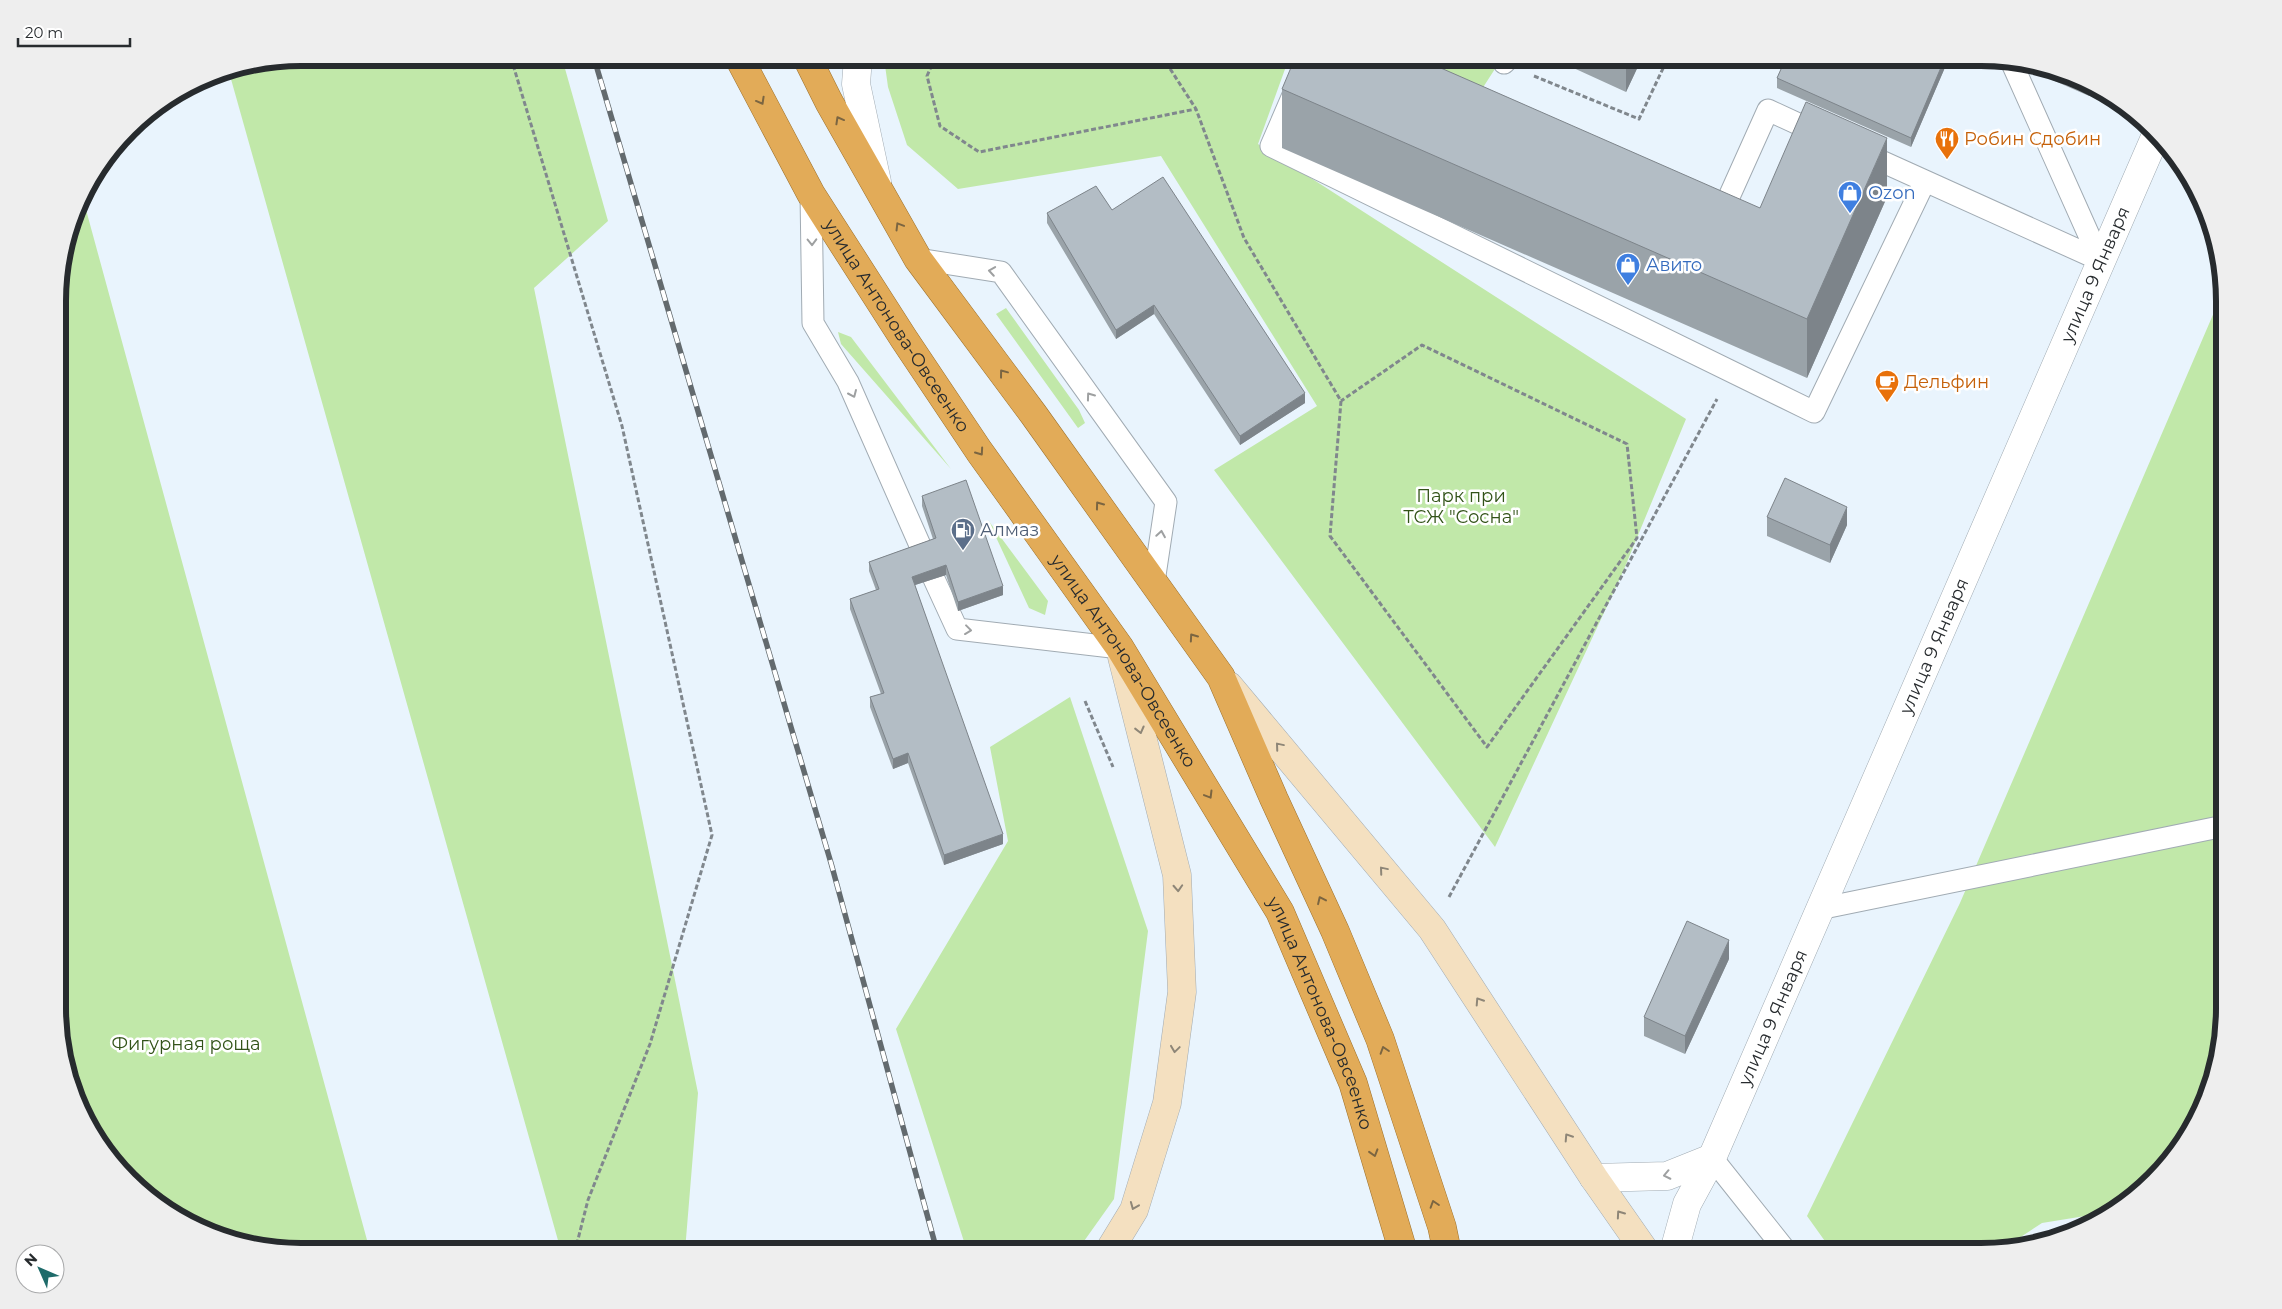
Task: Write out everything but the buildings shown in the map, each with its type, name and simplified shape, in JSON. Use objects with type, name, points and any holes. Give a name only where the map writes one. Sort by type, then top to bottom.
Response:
[{"type":"highway","name":"улица Антонова-Овсеенко","points":[[743,66],[811,194],[904,339],[974,443],[1120,648],[1280,912],[1353,1083],[1400,1243]]},
{"type":"highway","points":[[810,66],[828,102],[918,259],[1034,415],[1221,677],[1335,931],[1380,1039],[1442,1227],[1445,1243]]},
{"type":"main road","points":[[1114,1243],[1134,1210],[1167,1103],[1182,992],[1177,875],[1120,648]]},
{"type":"main road","points":[[1221,677],[1432,929],[1594,1178],[1640,1243]]},
{"type":"street","points":[[857,66],[856,84],[880,193]]},
{"type":"street","name":"улица 9 Января","points":[[1676,1243],[1687,1204],[1712,1158],[2153,141]]},
{"type":"street","points":[[1594,1178],[1667,1176],[1712,1158]]},
{"type":"lane","points":[[1306,66],[1271,146],[1814,412],[1925,181]]},
{"type":"lane","points":[[2014,69],[2100,260]]},
{"type":"lane","points":[[1697,196],[1724,208],[1768,110],[2100,260]]},
{"type":"lane","points":[[811,194],[813,323],[848,382],[923,552]]},
{"type":"lane","points":[[918,259],[1001,272],[1166,502],[1154,582]]},
{"type":"lane","points":[[934,579],[956,629],[1120,648]]},
{"type":"lane","points":[[1819,909],[2216,828]]},
{"type":"lane","points":[[1712,1158],[1780,1243]]},
{"type":"path","points":[[513,66],[622,426],[712,835],[650,1044],[588,1200],[577,1243]]},
{"type":"path","points":[[931,66],[927,76],[940,126],[979,152],[1196,109]]},
{"type":"path","points":[[1168,66],[1196,109],[1244,238],[1341,401],[1330,536],[1487,747],[1637,538],[1628,444],[1422,345],[1341,401]]},
{"type":"path","points":[[1520,66],[1639,119],[1664,66]]},
{"type":"path","points":[[1432,929],[1732,372]]},
{"type":"path","points":[[1085,701],[1114,770]]},
{"type":"green space","points":[[302,66],[564,66],[608,221],[534,288],[698,1093],[686,1243],[559,1243],[231,77],[241,74],[271,68]]},
{"type":"green space","name":"Парк при ТСЖ \"Сосна\"","points":[[885,66],[1286,66],[1258,144],[1686,419],[1622,574],[1495,847],[1214,470],[1317,406],[1161,156],[958,189],[907,145],[888,87]]},
{"type":"green space","points":[[1421,66],[1497,66],[1482,89]]},
{"type":"green space","name":"Фигурная роща","points":[[86,208],[368,1243],[271,1241],[226,1230],[184,1211],[146,1184],[115,1151],[91,1112],[74,1068],[68,1038],[66,1007],[66,302],[68,271],[74,241]]},
{"type":"green space","points":[[1006,308],[1079,410],[1085,423],[1078,428],[996,314]]},
{"type":"green space","points":[[2216,310],[2216,1007],[2214,1038],[2208,1068],[2198,1097],[2176,1138],[2147,1174],[2124,1194],[2090,1215],[2042,1223],[2016,1240],[2011,1241],[1980,1243],[1826,1243],[1807,1216],[1960,903]]},
{"type":"green space","points":[[838,332],[851,337],[951,469],[841,344]]},
{"type":"green space","points":[[988,520],[1048,601],[1045,615],[1029,608]]},
{"type":"green space","points":[[1070,697],[1148,931],[1114,1199],[1083,1243],[964,1243],[896,1029],[1008,841],[990,747]]},
{"type":"railway","points":[[596,66],[831,863],[935,1243]]},
{"type":"place","name":"Робин Сдобин","points":[[1947,160]]},
{"type":"place","name":"Ozon","points":[[1850,214]]},
{"type":"place","name":"Авито","points":[[1628,286]]},
{"type":"place","name":"Дельфин","points":[[1887,403]]},
{"type":"place","name":"Алмаз","points":[[963,551]]}]
